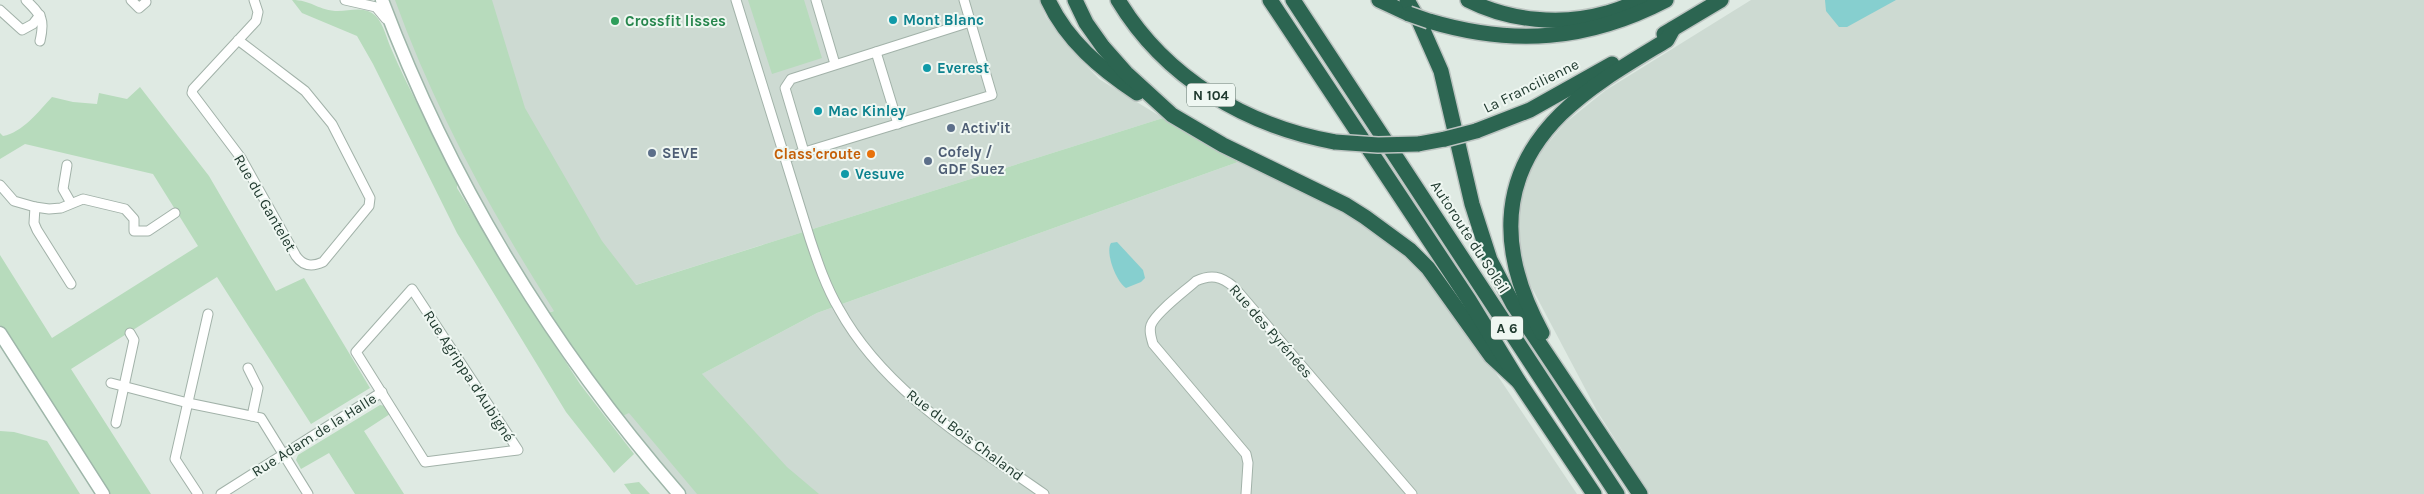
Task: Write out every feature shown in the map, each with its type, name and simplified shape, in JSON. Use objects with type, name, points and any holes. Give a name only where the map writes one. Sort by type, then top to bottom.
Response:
[{"type":"highway","points":[[1048,0],[1065,30],[1096,62],[1119,81],[1223,145],[1346,205],[1389,234],[1428,268],[1491,356],[1519,382]]},
{"type":"highway","points":[[1076,0],[1086,23],[1102,47],[1126,73],[1172,115]]},
{"type":"highway","name":"La Francilienne","points":[[1118,0],[1142,34],[1164,58],[1189,80],[1218,100],[1262,122],[1334,142],[1378,146],[1418,144],[1445,139],[1476,131],[1511,118],[1553,98],[1721,0]]},
{"type":"highway","name":"A 6","points":[[1270,0],[1469,300],[1519,382],[1594,494]]},
{"type":"highway","name":"Autoroute du Soleil","points":[[1293,0],[1617,494]]},
{"type":"highway","name":"La Francilienne","points":[[1379,0],[1408,7],[1429,21],[1491,35],[1548,36],[1580,32],[1610,24],[1666,0]]},
{"type":"highway","points":[[1468,0],[1509,15],[1557,20],[1607,13],[1643,0]]},
{"type":"highway","points":[[1408,7],[1419,21],[1441,71],[1474,212],[1490,260],[1518,312],[1588,412],[1640,494]]},
{"type":"highway","points":[[1588,412],[1539,326],[1520,284],[1510,240],[1513,200],[1526,162],[1547,130],[1568,108],[1601,82],[1667,40],[1673,29]]},
{"type":"main road","points":[[382,0],[396,37],[456,167],[511,266],[544,318],[595,390],[679,494]]},
{"type":"main road","points":[[0,333],[103,494]]},
{"type":"street","points":[[131,0],[139,8],[146,2]]},
{"type":"street","name":"Rue du Gantelet","points":[[238,40],[305,91],[332,124],[370,198],[369,206],[323,262],[317,265],[310,265],[299,260],[241,158],[192,93],[238,40],[256,21],[258,12],[254,0]]},
{"type":"street","points":[[345,0],[376,7],[386,18],[396,37]]},
{"type":"street","name":"Rue du Bois Chaland","points":[[736,0],[822,275],[839,310],[863,345],[885,372],[930,412],[1044,494]]},
{"type":"street","points":[[816,0],[835,64]]},
{"type":"street","points":[[785,158],[992,95],[964,0]]},
{"type":"street","points":[[28,1],[40,15],[43,22],[40,42]]},
{"type":"street","points":[[0,10],[22,30],[33,24],[40,15]]},
{"type":"street","points":[[804,152],[785,88],[788,82],[795,77],[970,22]]},
{"type":"street","points":[[876,52],[898,124]]},
{"type":"street","points":[[67,165],[63,190],[70,203]]},
{"type":"street","points":[[0,185],[14,201],[35,207],[60,208],[84,199],[125,209],[134,219],[134,231],[148,230],[175,213]]},
{"type":"street","points":[[35,207],[34,223],[37,230],[70,284]]},
{"type":"street","name":"Rue des Pyrénées","points":[[1246,494],[1248,463],[1246,454],[1153,344],[1150,333],[1151,324],[1158,315],[1196,282],[1210,277],[1223,278],[1234,286],[1412,494]]},
{"type":"street","name":"Rue Agrippa d'Aubigné","points":[[412,289],[518,450],[425,462],[382,392],[356,352],[412,289]]},
{"type":"street","points":[[198,494],[175,459],[208,314]]},
{"type":"street","points":[[116,423],[122,387],[134,340],[130,333]]},
{"type":"street","points":[[248,368],[258,388],[252,416]]},
{"type":"street","points":[[111,383],[188,403],[261,418],[308,494]]},
{"type":"street","name":"Rue Adam de la Halle","points":[[221,494],[382,392]]},
{"type":"shaded area","points":[[385,0],[1039,0],[1046,17],[1065,43],[1099,79],[1163,118],[544,314],[457,167]]},
{"type":"shaded area","points":[[1751,0],[2424,0],[2424,494],[1650,494],[1597,411],[1523,271],[1517,237],[1521,202],[1529,175],[1543,149],[1565,123],[1606,90]]},
{"type":"shaded area","points":[[1238,162],[1353,217],[1395,247],[1419,269],[1475,342],[1577,494],[680,494],[619,418],[817,313]]},
{"type":"green space","points":[[292,0],[304,1],[335,11],[363,10],[372,13],[378,19],[406,81],[457,183],[457,188],[580,384],[634,454],[614,473],[566,412],[457,233],[373,64],[357,36],[302,13]]},
{"type":"green space","points":[[395,0],[492,0],[525,108],[602,241],[636,285],[1163,118],[1238,162],[817,313],[702,374],[787,467],[819,494],[697,494],[629,413],[619,418],[544,314],[554,311],[508,236],[446,121]]},
{"type":"green space","points":[[748,0],[804,0],[822,58],[772,74]]},
{"type":"green space","points":[[140,87],[209,176],[276,291],[304,278],[370,388],[311,424],[217,277],[71,369],[151,494],[108,494],[0,325],[0,255],[52,338],[198,246],[153,174],[25,144],[0,159],[0,133],[3,136],[17,131],[30,121],[52,97],[73,102],[97,104],[99,93],[127,99]]},
{"type":"green space","points":[[380,405],[385,406],[390,414],[364,431],[404,494],[355,494],[329,453],[301,469],[296,460],[298,455]]},
{"type":"green space","points":[[0,431],[14,432],[47,441],[80,494],[0,494]]},
{"type":"green space","points":[[639,482],[650,494],[631,494],[624,484]]},
{"type":"water","points":[[1825,0],[1896,0],[1847,27],[1839,27],[1826,11]]},
{"type":"water","points":[[1117,242],[1143,270],[1145,278],[1141,282],[1126,288],[1115,273],[1110,260],[1111,243]]},
{"type":"place","name":"Mont Blanc","points":[[893,20]]},
{"type":"place","name":"Crossfit lisses","points":[[615,21]]},
{"type":"place","name":"Everest","points":[[927,68]]},
{"type":"place","name":"Mac Kinley","points":[[818,111]]},
{"type":"place","name":"Activ'it","points":[[951,128]]},
{"type":"place","name":"SEVE","points":[[652,153]]},
{"type":"place","name":"Class'croute","points":[[871,154]]},
{"type":"place","name":"Cofely / GDF Suez","points":[[928,161]]},
{"type":"place","name":"Vesuve","points":[[845,174]]}]
